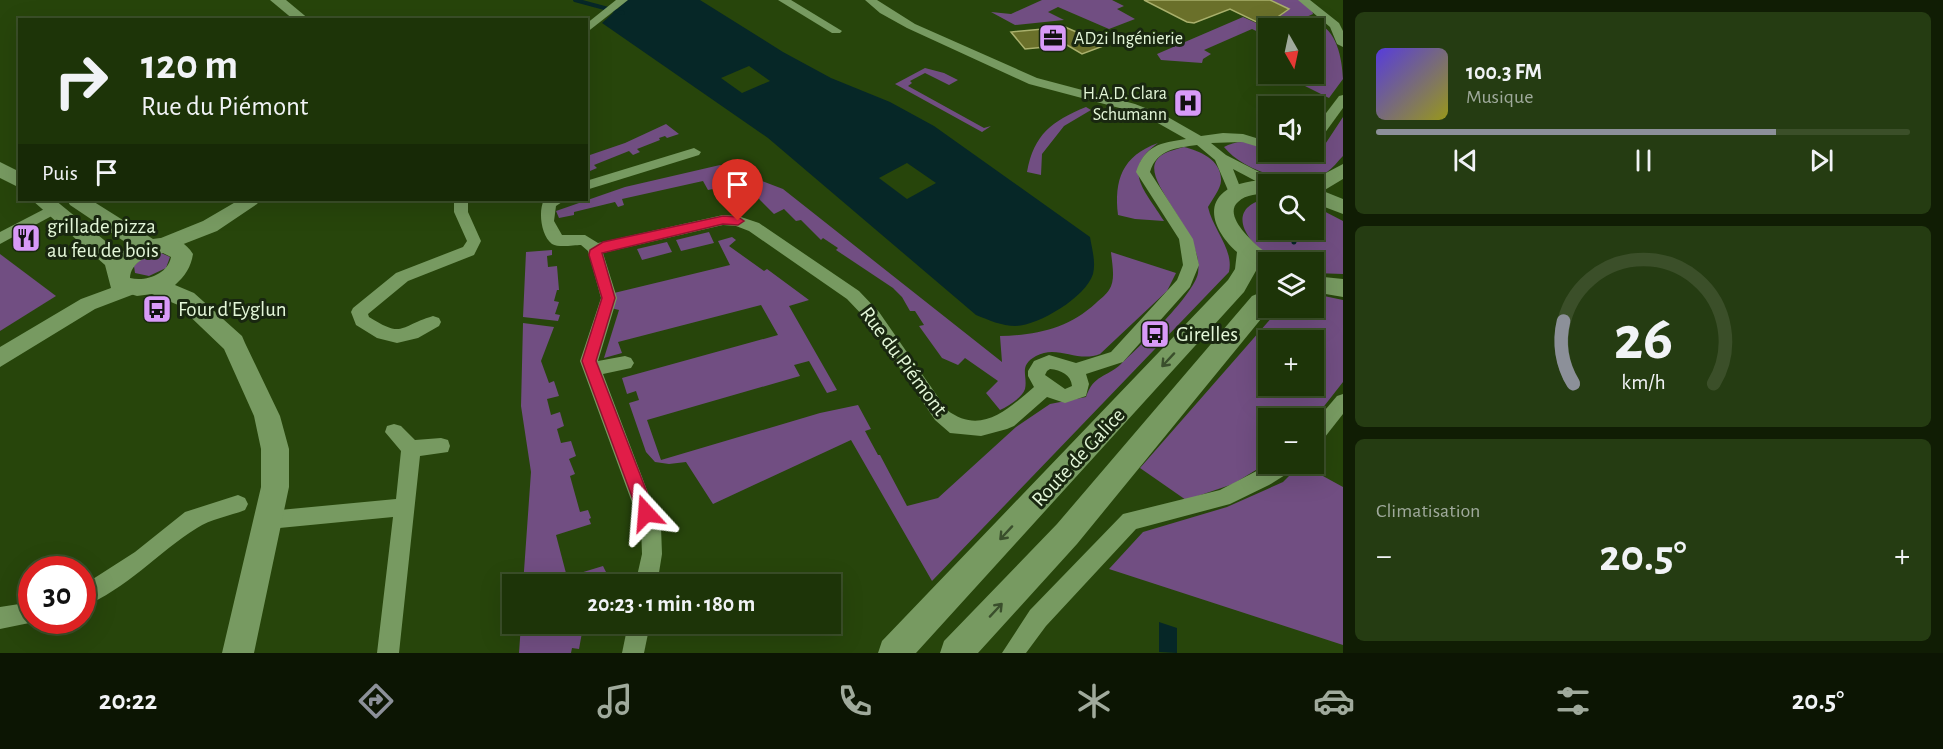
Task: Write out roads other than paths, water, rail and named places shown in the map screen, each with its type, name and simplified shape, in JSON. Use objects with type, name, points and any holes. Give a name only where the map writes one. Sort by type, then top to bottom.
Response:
[{"type":"main road","points":[[0,151],[18,162]]},
{"type":"main road","points":[[0,168],[18,181]]},
{"type":"main road","points":[[1324,181],[1343,170]]},
{"type":"main road","points":[[1258,186],[1235,192],[1223,208],[1224,222],[1232,236],[1258,259]]},
{"type":"main road","points":[[1324,199],[1343,207]]},
{"type":"main road","points":[[79,201],[156,246],[178,249],[182,254],[179,278],[186,299]]},
{"type":"main road","points":[[48,204],[113,260],[130,280],[186,299],[233,343],[267,416],[275,449],[275,487],[238,653]]},
{"type":"main road","points":[[130,280],[124,262],[156,246]]},
{"type":"main road","name":"Route de Galice","points":[[894,653],[1236,286],[1246,270],[1248,252]]},
{"type":"main road","points":[[130,280],[165,280],[182,262]]},
{"type":"main road","points":[[1324,286],[1341,289]]},
{"type":"main road","name":"Route de Galice","points":[[956,653],[1066,534],[1258,304]]},
{"type":"street","points":[[277,0],[300,18]]},
{"type":"street","points":[[588,29],[623,0]]},
{"type":"street","points":[[783,0],[836,31]]},
{"type":"street","points":[[870,0],[911,26],[1033,81],[1140,110],[1161,119],[1201,142],[1221,158],[1258,178]]},
{"type":"street","points":[[1303,0],[1335,25],[1343,44]]},
{"type":"street","points":[[1324,125],[1343,99]]},
{"type":"street","points":[[1074,371],[1117,357],[1184,283],[1191,265],[1186,239],[1143,172],[1147,159],[1160,148],[1223,137],[1243,138],[1258,143]]},
{"type":"street","points":[[588,185],[694,152]]},
{"type":"street","points":[[1221,158],[1235,192]]},
{"type":"street","points":[[156,246],[210,226],[249,201]]},
{"type":"street","points":[[433,322],[403,338],[387,337],[362,321],[359,312],[402,277],[469,252],[474,241],[461,212],[461,201]]},
{"type":"street","points":[[555,201],[549,203],[547,220],[557,240],[585,240],[596,250],[595,255],[609,298],[589,361],[651,527],[652,554],[648,574]]},
{"type":"street","points":[[0,239],[48,204]]},
{"type":"street","name":"Rue du Piémont","points":[[596,250],[723,220],[738,221],[754,227],[853,295],[873,316],[941,415],[956,427],[981,428],[1008,420],[1045,388]]},
{"type":"street","points":[[182,262],[210,226]]},
{"type":"street","points":[[0,358],[130,280]]},
{"type":"street","points":[[1057,362],[1074,371],[1081,384],[1076,394],[1065,396],[1045,388],[1037,377],[1037,371],[1043,364],[1057,362]]},
{"type":"street","points":[[592,369],[625,363]]},
{"type":"street","points":[[1324,424],[1343,401]]},
{"type":"street","points":[[394,432],[411,448],[441,446]]},
{"type":"street","points":[[388,653],[411,448]]},
{"type":"street","points":[[1013,653],[1038,618],[1130,521],[1223,498],[1270,474]]},
{"type":"street","points":[[96,590],[142,559],[192,519],[238,504]]},
{"type":"street","points":[[269,520],[404,507]]},
{"type":"street","points":[[0,618],[18,615]]},
{"type":"street","points":[[633,653],[637,634]]},
{"type":"water","points":[[627,0],[700,0],[783,52],[831,78],[890,102],[934,126],[1090,237],[1094,265],[1089,283],[1072,300],[1037,321],[1016,326],[1005,325],[976,315],[768,138],[602,23]]},
{"type":"water","points":[[1159,622],[1177,628],[1177,653],[1159,652]]},
{"type":"waterway","points":[[575,0],[623,13]]},
{"type":"place","name":"AD2i Ingénierie","points":[[1053,38]]},
{"type":"place","name":"H.A.D. Clara Schumann","points":[[1188,103]]},
{"type":"place","name":"grillade pizza au feu de bois","points":[[26,238]]},
{"type":"place","name":"Four d'Eyglun","points":[[157,309]]},
{"type":"place","name":"Girelles","points":[[1155,334]]}]
